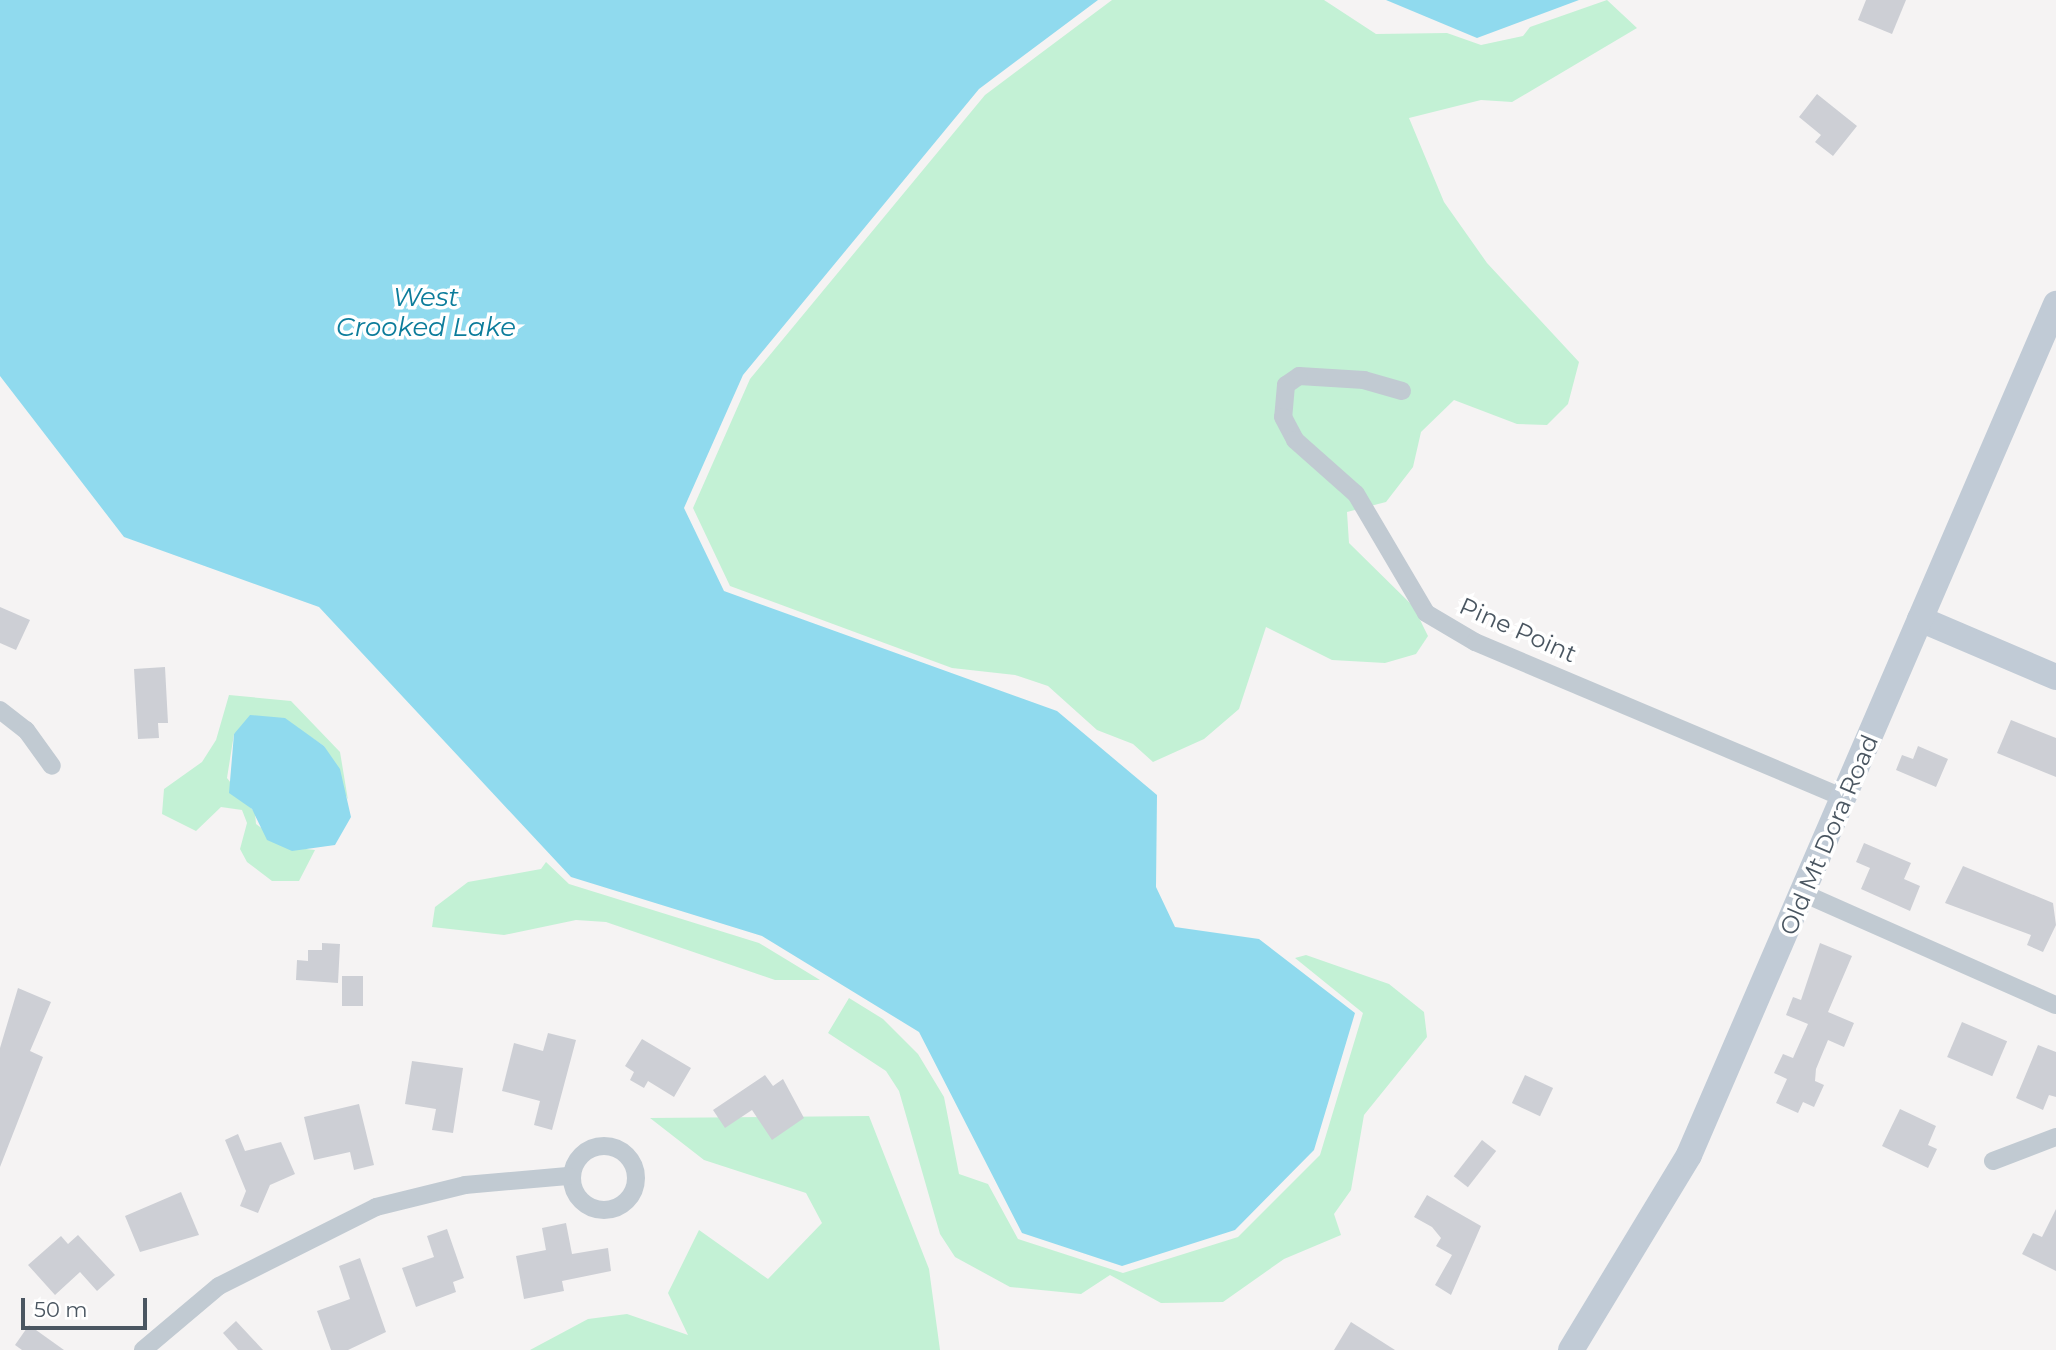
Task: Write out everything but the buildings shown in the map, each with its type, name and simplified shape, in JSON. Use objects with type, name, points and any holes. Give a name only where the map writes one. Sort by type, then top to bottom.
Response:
[{"type":"street","name":"Old Mt Dora Road","points":[[1571,1350],[1689,1155],[1805,894],[2056,304]]},
{"type":"street","name":"Pine Point","points":[[1402,391],[1364,380],[1299,376],[1286,385],[1283,418],[1304,451],[1356,494],[1426,613],[1475,642],[1845,798]]},
{"type":"street","points":[[1920,619],[2056,677]]},
{"type":"street","points":[[0,710],[26,730],[52,766]]},
{"type":"street","points":[[1805,894],[2056,1005]]},
{"type":"street","points":[[1993,1161],[2056,1137]]},
{"type":"street","points":[[143,1350],[219,1286],[376,1207],[465,1185],[568,1176]]},
{"type":"green space","points":[[1112,0],[1324,0],[1376,34],[1447,33],[1481,45],[1523,36],[1530,27],[1607,0],[1637,28],[1512,102],[1481,100],[1409,118],[1444,202],[1487,263],[1579,362],[1568,404],[1547,425],[1517,424],[1454,400],[1421,432],[1413,467],[1386,502],[1347,512],[1349,543],[1414,607],[1428,636],[1416,654],[1385,663],[1332,660],[1266,627],[1239,709],[1204,739],[1153,762],[1133,744],[1097,730],[1048,686],[1015,675],[952,668],[730,586],[693,508],[750,379],[985,95]]},
{"type":"green space","points":[[229,695],[291,701],[340,752],[348,800],[324,746],[293,725],[259,716],[234,734],[227,778],[255,813],[256,824],[287,847],[315,850],[299,881],[272,881],[247,862],[240,849],[247,823],[242,810],[221,807],[196,831],[162,814],[164,789],[202,762],[216,740]]},
{"type":"green space","points":[[546,862],[569,884],[759,943],[820,980],[775,980],[606,922],[576,920],[504,935],[432,927],[435,907],[468,882],[541,869]]},
{"type":"green space","points":[[1306,955],[1389,984],[1424,1012],[1427,1037],[1364,1115],[1351,1190],[1334,1214],[1341,1235],[1284,1259],[1223,1302],[1161,1303],[1110,1275],[1081,1294],[1010,1287],[955,1257],[940,1234],[899,1091],[886,1071],[828,1033],[849,998],[883,1019],[918,1054],[944,1097],[959,1174],[988,1184],[1018,1239],[1123,1273],[1238,1237],[1320,1155],[1363,1013],[1295,958]]},
{"type":"green space","points":[[869,1116],[929,1269],[940,1350],[530,1350],[588,1319],[627,1314],[688,1335],[668,1293],[699,1230],[768,1279],[822,1223],[806,1193],[704,1160],[650,1118]]},
{"type":"water","name":"West Crooked Lake","points":[[0,0],[1098,0],[979,89],[743,375],[684,508],[724,591],[1057,711],[1157,795],[1156,887],[1175,927],[1259,939],[1355,1013],[1314,1150],[1235,1230],[1122,1266],[1022,1233],[919,1032],[762,936],[571,877],[319,607],[124,537],[0,376]]},
{"type":"water","points":[[1386,0],[1579,0],[1477,38]]},
{"type":"water","points":[[250,715],[285,718],[324,746],[340,769],[351,817],[335,845],[292,851],[267,840],[252,809],[229,793],[234,734]]}]
